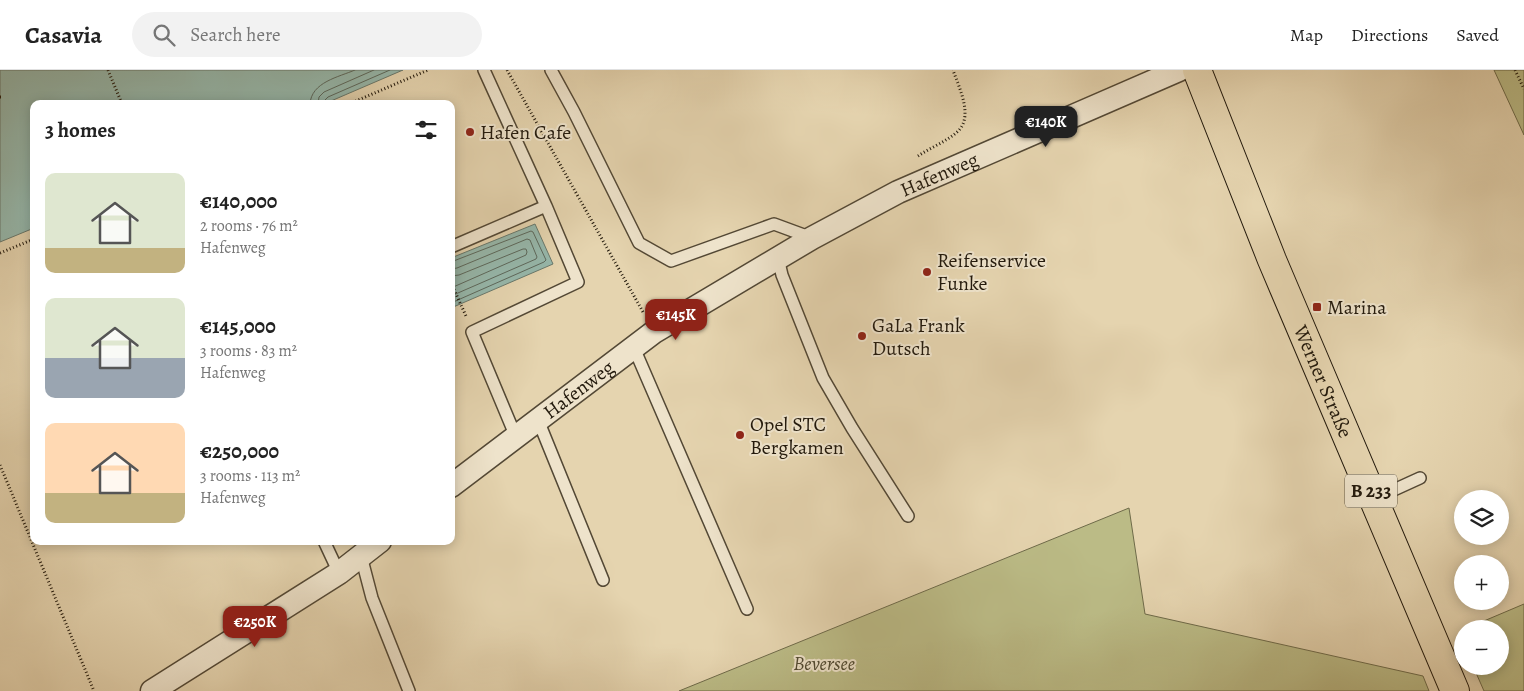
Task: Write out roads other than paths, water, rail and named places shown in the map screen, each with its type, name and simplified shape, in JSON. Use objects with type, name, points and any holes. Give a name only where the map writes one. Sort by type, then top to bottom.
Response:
[{"type":"main road","name":"Werner Straße","points":[[1197,70],[1276,269],[1455,691]]},
{"type":"street","name":"Hafenweg","points":[[455,483],[654,332],[812,238],[898,192],[1166,73]]},
{"type":"street","points":[[152,691],[338,573],[375,545]]},
{"type":"lane","points":[[484,70],[546,206],[578,282],[472,332],[516,437]]},
{"type":"lane","points":[[550,70],[574,112],[639,243],[671,261],[774,224],[812,238]]},
{"type":"lane","points":[[455,245],[546,206]]},
{"type":"lane","points":[[778,258],[782,275],[823,378],[852,428],[908,516]]},
{"type":"lane","points":[[634,348],[747,609]]},
{"type":"lane","points":[[538,420],[603,580]]},
{"type":"lane","points":[[1374,498],[1420,478]]},
{"type":"lane","points":[[326,545],[338,573]]},
{"type":"lane","points":[[361,556],[372,598],[410,691]]},
{"type":"water","points":[[0,70],[403,70],[333,100],[30,100],[30,230],[0,242]]},
{"type":"water","points":[[535,224],[553,264],[455,306],[455,256]]},
{"type":"place","name":"Hafen Cafe","points":[[470,132]]},
{"type":"place","name":"Reifenservice Funke","points":[[927,272]]},
{"type":"place","name":"Marina","points":[[1317,307]]},
{"type":"place","name":"GaLa Frank Dutsch","points":[[862,336]]},
{"type":"place","name":"Opel STC Bergkamen","points":[[740,435]]},
{"type":"park label","name":"Beversee","points":[[824,663]]}]
